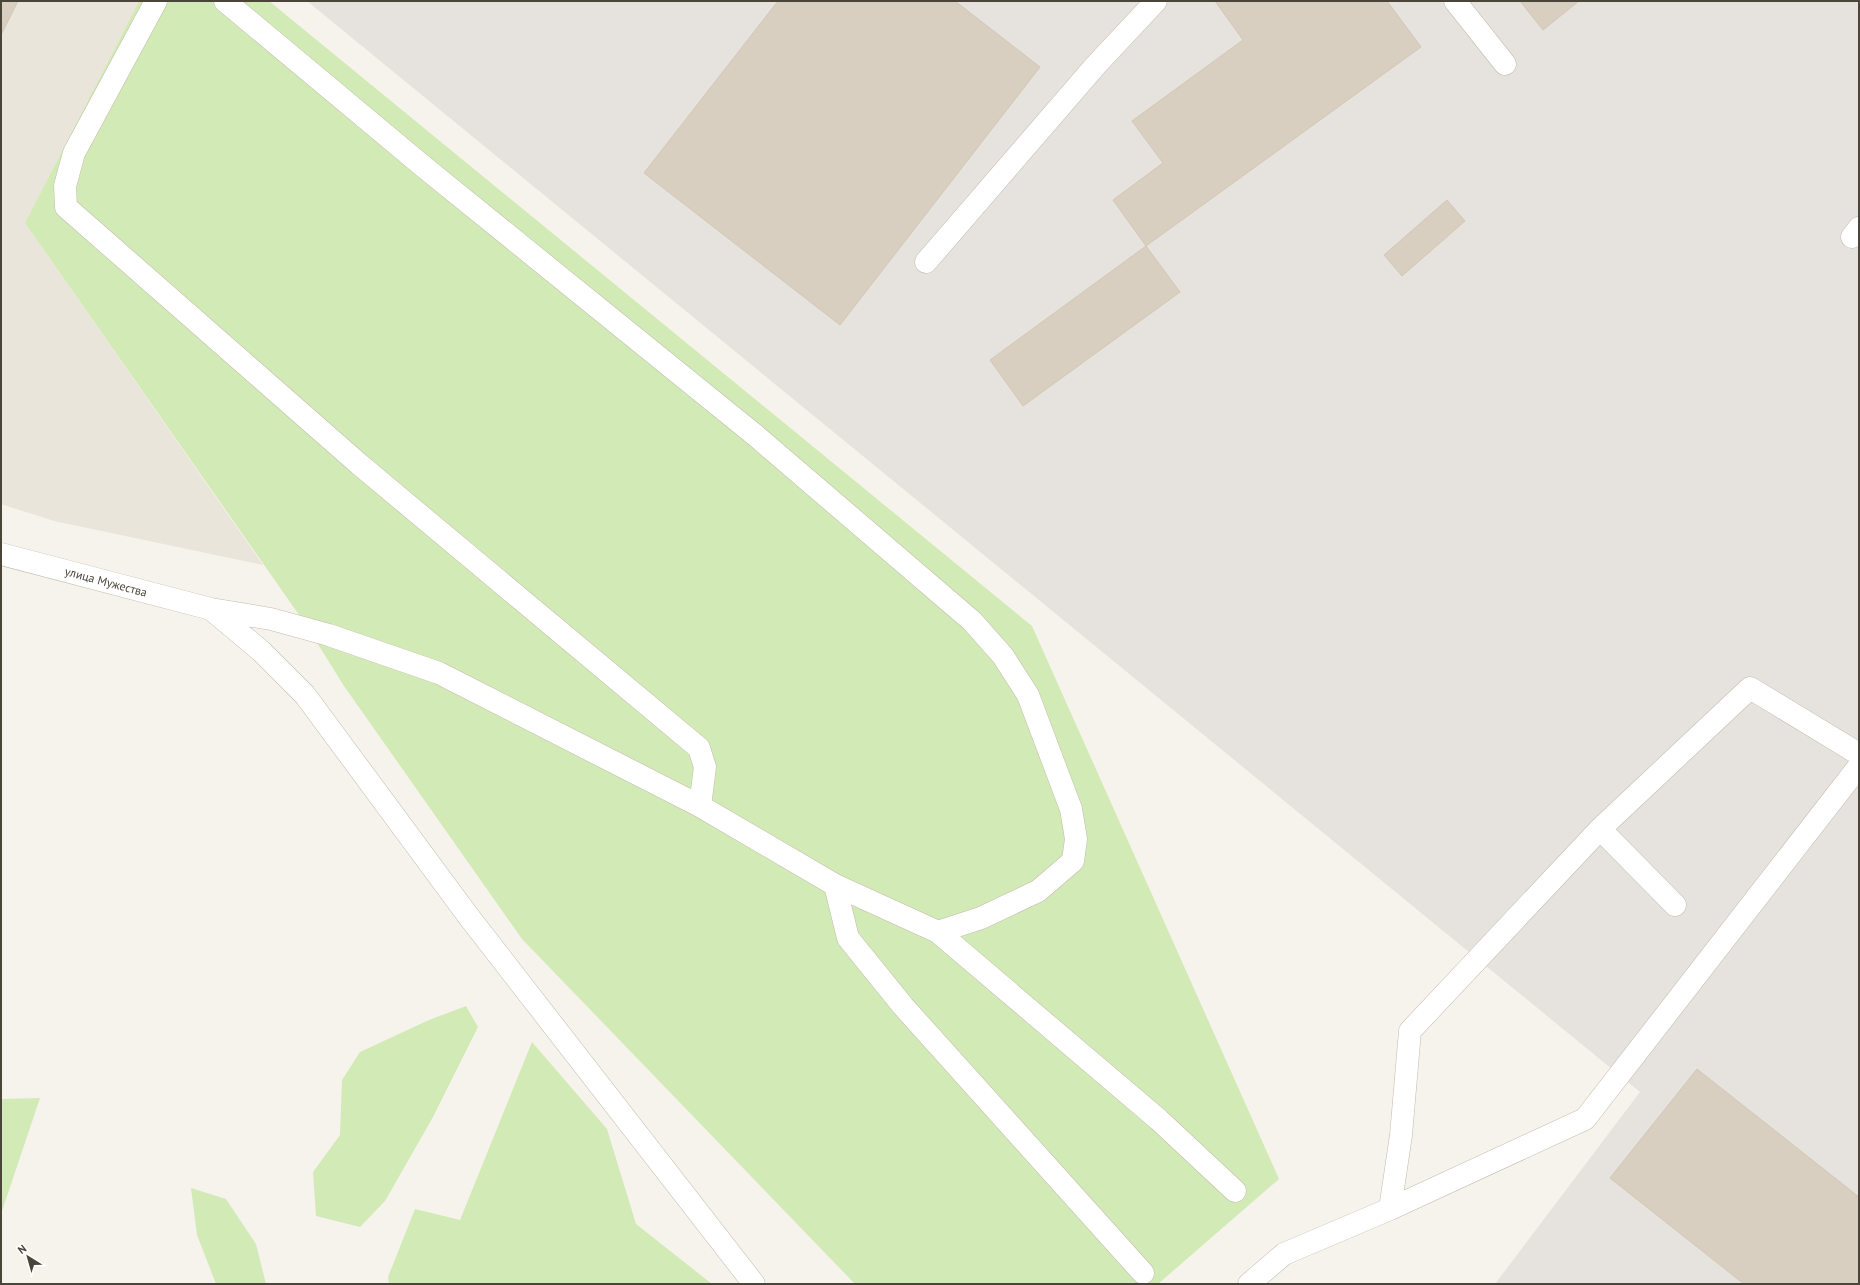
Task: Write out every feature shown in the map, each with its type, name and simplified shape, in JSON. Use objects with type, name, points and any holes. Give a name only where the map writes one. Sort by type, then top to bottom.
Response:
[{"type":"street","points":[[156,1],[74,153],[65,186],[66,207],[359,464],[699,748],[705,767],[700,806]]},
{"type":"street","points":[[225,1],[436,176],[755,435],[972,621],[1003,656],[1028,695],[1071,809],[1076,839],[1073,861],[1038,891],[981,918],[938,932]]},
{"type":"street","points":[[926,262],[1096,65],[1156,1]]},
{"type":"street","points":[[1455,1],[1505,64]]},
{"type":"street","name":"улица Мужества","points":[[1,554],[211,609],[272,619],[329,635],[440,673],[700,806],[835,885],[938,932],[1158,1120],[1235,1192]]},
{"type":"street","points":[[211,609],[261,651],[305,695],[469,917],[754,1284]]},
{"type":"street","points":[[1390,1209],[1401,1135],[1410,1031],[1600,829],[1750,688],[1859,754]]},
{"type":"street","points":[[1249,1284],[1284,1254],[1390,1209],[1585,1119],[1859,766]]},
{"type":"street","points":[[1600,829],[1675,905]]},
{"type":"street","points":[[835,885],[848,938],[903,1006],[1143,1273]]},
{"type":"shaded area","points":[[1,1],[139,1],[25,223],[263,565],[54,521],[1,504]]},
{"type":"shaded area","points":[[307,1],[1859,1],[1859,1284],[1495,1284],[1640,1092]]},
{"type":"green space","points":[[139,1],[269,1],[1032,626],[1279,1179],[1158,1284],[855,1284],[522,939],[344,686],[306,625],[25,223]]},
{"type":"green space","points":[[466,1006],[478,1027],[433,1117],[385,1201],[360,1227],[316,1216],[313,1172],[340,1135],[342,1080],[360,1052],[429,1020]]},
{"type":"green space","points":[[532,1042],[607,1129],[636,1224],[712,1284],[389,1284],[388,1277],[415,1209],[460,1220]]},
{"type":"green space","points":[[40,1098],[1,1214],[1,1099]]},
{"type":"green space","points":[[191,1188],[226,1199],[256,1244],[266,1284],[216,1284],[197,1235]]},
{"type":"building","points":[[1,1],[18,1],[1,35]]},
{"type":"building","points":[[778,1],[955,1],[1040,67],[840,325],[644,173]]},
{"type":"building","points":[[1215,1],[1387,1],[1421,47],[1146,246],[1113,200],[1163,163],[1132,121],[1243,40]]},
{"type":"building","points":[[1520,1],[1579,1],[1543,30]]},
{"type":"building","points":[[1447,200],[1465,221],[1402,276],[1384,255]]},
{"type":"building","points":[[1146,246],[1180,292],[1023,406],[990,360]]},
{"type":"building","points":[[1697,1069],[1859,1197],[1859,1284],[1744,1284],[1610,1178]]}]
